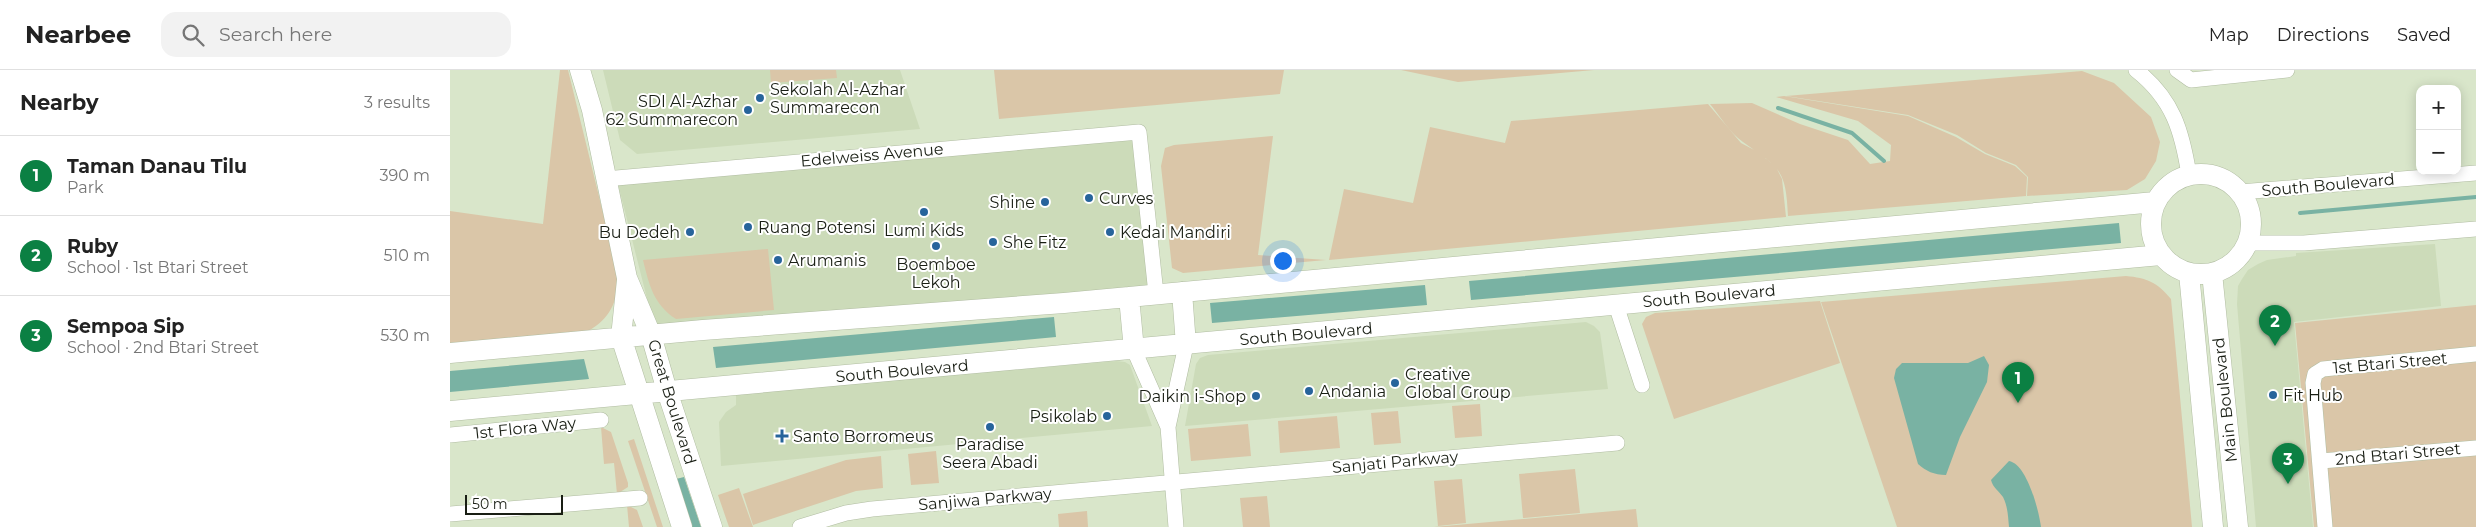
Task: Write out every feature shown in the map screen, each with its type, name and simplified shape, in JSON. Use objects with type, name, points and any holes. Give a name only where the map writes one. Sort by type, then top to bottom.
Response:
[{"type":"main road","name":"Great Boulevard","points":[[580,70],[592,110],[627,278],[651,335],[667,391],[712,527]]},
{"type":"main road","points":[[2212,174],[2222,178],[2240,192],[2250,212],[2250,233],[2247,243],[2233,262],[2212,273],[2189,273],[2174,266],[2161,255],[2151,235],[2151,212],[2155,202],[2169,184],[2189,175],[2212,174]]},
{"type":"main road","points":[[450,353],[621,337],[1129,297],[2155,202]]},
{"type":"main road","name":"South Boulevard","points":[[450,412],[2161,255]]},
{"type":"main road","name":"Main Boulevard","points":[[2189,273],[2213,527]]},
{"type":"main road","name":"Main Boulevard","points":[[2212,273],[2238,527]]},
{"type":"main road","name":"Great Boulevard","points":[[627,278],[621,337],[682,527]]},
{"type":"main road","points":[[1182,292],[1186,345]]},
{"type":"main road","points":[[1129,297],[1134,350]]},
{"type":"street","points":[[2136,70],[2150,81],[2171,109],[2184,138],[2189,175]]},
{"type":"street","points":[[2177,70],[2191,80],[2287,70]]},
{"type":"street","name":"Edelweiss Avenue","points":[[606,178],[1140,132],[1156,294]]},
{"type":"street","name":"South Boulevard","points":[[2240,192],[2476,173]]},
{"type":"street","points":[[2247,243],[2304,243],[2476,229]]},
{"type":"street","points":[[1616,305],[1642,385]]},
{"type":"street","points":[[1176,527],[1168,427],[1186,345]]},
{"type":"street","points":[[1134,350],[1168,427]]},
{"type":"street","name":"1st Btari Street","points":[[2321,461],[2313,383],[2315,374],[2323,369],[2476,354]]},
{"type":"street","name":"1st Flora Way","points":[[450,435],[601,420]]},
{"type":"street","name":"Sanjati Parkway","points":[[1173,482],[1617,443]]},
{"type":"street","name":"2nd Btari Street","points":[[2321,461],[2476,448]]},
{"type":"street","points":[[2321,461],[2325,527]]},
{"type":"street","name":"Sanjiwa Parkway","points":[[800,527],[846,513],[872,509],[1173,482]]},
{"type":"street","points":[[450,514],[640,498]]},
{"type":"shaded area","points":[[560,70],[568,70],[619,278],[614,302],[602,321],[588,331],[450,347],[450,211],[543,224]]},
{"type":"shaded area","name":"Sekolah Al-Azhar Summarecon","points":[[603,70],[900,70],[920,129],[637,154],[620,140]]},
{"type":"shaded area","points":[[770,70],[836,70],[837,78],[771,83]]},
{"type":"shaded area","points":[[994,70],[1284,70],[1280,94],[999,119]]},
{"type":"shaded area","points":[[1401,70],[1594,70],[1458,82]]},
{"type":"shaded area","points":[[2082,71],[2114,83],[2151,117],[2160,142],[2156,161],[2145,179],[2127,190],[2027,196],[2028,177],[2016,165],[1986,153],[1957,135],[1908,115],[1786,96]]},
{"type":"shaded area","points":[[1784,96],[1908,116],[1956,137],[1985,154],[2015,166],[2027,177],[2026,196],[1788,216],[1785,188],[1778,171],[1773,164],[1734,134],[1710,104],[1752,103],[1800,124],[1848,140],[1870,164],[1890,161],[1891,145],[1858,121],[1776,97]]},
{"type":"shaded area","points":[[1708,104],[1741,143],[1758,152],[1776,167],[1782,179],[1786,217],[1329,260],[1344,189],[1413,203],[1430,127],[1505,143],[1511,121]]},
{"type":"shaded area","points":[[1273,136],[1258,255],[1326,260],[1183,273],[1172,268],[1161,166],[1165,148],[1174,145]]},
{"type":"shaded area","points":[[1136,139],[1152,291],[655,330],[618,184]]},
{"type":"shaded area","points":[[2435,244],[2441,306],[2294,322],[2313,527],[2256,527],[2237,304],[2238,286],[2242,279],[2248,270],[2258,264],[2267,260],[2296,256],[2296,253]]},
{"type":"shaded area","points":[[768,249],[774,310],[676,319],[662,307],[653,293],[643,260]]},
{"type":"shaded area","points":[[2126,276],[2151,282],[2171,299],[2192,527],[1897,527],[1821,302]]},
{"type":"shaded area","points":[[1820,301],[1840,363],[1674,419],[1642,324],[1646,317],[1655,313]]},
{"type":"shaded area","points":[[2476,305],[2476,527],[2314,527],[2295,323]]},
{"type":"shaded area","points":[[1586,322],[1600,332],[1608,389],[1185,426],[1196,364],[1200,358],[1208,355]]},
{"type":"shaded area","points":[[1116,361],[1125,362],[1130,365],[1152,426],[721,466],[719,422],[726,412],[736,405],[736,394]]},
{"type":"shaded area","points":[[1480,404],[1482,436],[1455,438],[1452,406]]},
{"type":"shaded area","points":[[1398,411],[1401,443],[1374,445],[1371,413]]},
{"type":"shaded area","points":[[1337,416],[1340,448],[1280,453],[1278,421]]},
{"type":"shaded area","points":[[1248,424],[1251,456],[1191,461],[1188,429]]},
{"type":"shaded area","points":[[601,427],[611,432],[628,483],[628,487],[617,494],[614,463],[604,464]]},
{"type":"shaded area","points":[[634,439],[663,527],[657,527],[628,441]]},
{"type":"shaded area","points":[[936,451],[939,483],[911,485],[908,454]]},
{"type":"shaded area","points":[[881,456],[883,488],[856,491],[753,525],[743,494],[846,460]]},
{"type":"shaded area","points":[[1575,469],[1580,513],[1523,518],[1519,474]]},
{"type":"shaded area","points":[[1462,479],[1466,523],[1438,526],[1434,481]]},
{"type":"shaded area","points":[[739,488],[753,527],[729,527],[718,495]]},
{"type":"shaded area","points":[[1267,496],[1270,527],[1243,527],[1240,498]]},
{"type":"shaded area","points":[[627,505],[637,510],[643,527],[629,527]]},
{"type":"shaded area","points":[[1636,509],[1638,527],[1434,527]]},
{"type":"shaded area","points":[[1087,511],[1088,527],[1059,527],[1058,514]]},
{"type":"water","points":[[2119,223],[2121,243],[1471,300],[1469,281]]},
{"type":"water","points":[[1425,285],[1427,305],[1212,323],[1210,303]]},
{"type":"water","points":[[1054,317],[1056,337],[716,368],[713,347]]},
{"type":"water","points":[[1984,356],[1989,365],[1987,382],[1960,437],[1946,475],[1927,471],[1918,464],[1894,378],[1896,369],[1902,363],[1968,363]]},
{"type":"water","points":[[584,359],[589,379],[450,392],[450,371]]},
{"type":"water","points":[[2009,461],[2021,470],[2027,479],[2038,510],[2041,527],[2009,527],[2005,501],[1991,480]]},
{"type":"water","points":[[684,477],[701,527],[688,527],[672,480]]},
{"type":"waterway","points":[[1778,108],[1852,133],[1884,161]]},
{"type":"waterway","points":[[2300,213],[2476,197]]},
{"type":"place","name":"Sekolah Al-Azhar Summarecon","points":[[760,98]]},
{"type":"place","name":"SDI Al-Azhar 62 Summarecon","points":[[748,110]]},
{"type":"place","name":"Curves","points":[[1089,198]]},
{"type":"place","name":"Shine","points":[[1045,202]]},
{"type":"place","name":"Lumi Kids","points":[[924,212]]},
{"type":"place","name":"Ruang Potensi","points":[[748,227]]},
{"type":"place","name":"Bu Dedeh","points":[[690,232]]},
{"type":"place","name":"Kedai Mandiri","points":[[1110,232]]},
{"type":"place","name":"She Fitz","points":[[993,242]]},
{"type":"place","name":"Boemboe Lekoh","points":[[936,246]]},
{"type":"place","name":"Arumanis","points":[[778,260]]},
{"type":"place","name":"Ruby","points":[[2275,346]]},
{"type":"place","name":"Creative Global Group","points":[[1395,383]]},
{"type":"place","name":"Andania","points":[[1309,391]]},
{"type":"place","name":"Fit Hub","points":[[2273,395]]},
{"type":"place","name":"Daikin i-Shop","points":[[1256,396]]},
{"type":"place","name":"Taman Danau Tilu","points":[[2018,403]]},
{"type":"place","name":"Psikolab","points":[[1107,416]]},
{"type":"place","name":"Paradise Seera Abadi","points":[[990,427]]},
{"type":"place","name":"Santo Borromeus","points":[[782,436]]},
{"type":"place","name":"Sempoa Sip","points":[[2288,484]]}]
